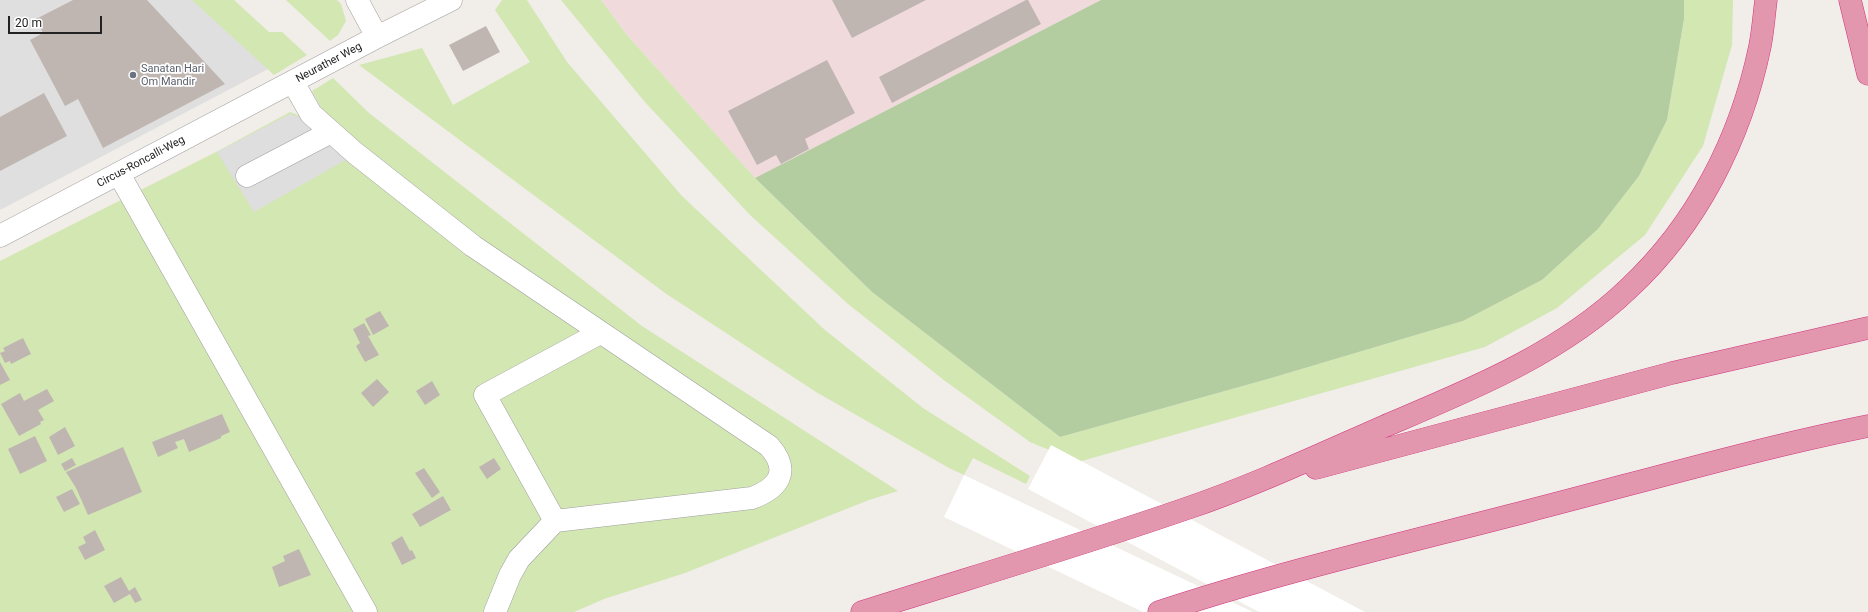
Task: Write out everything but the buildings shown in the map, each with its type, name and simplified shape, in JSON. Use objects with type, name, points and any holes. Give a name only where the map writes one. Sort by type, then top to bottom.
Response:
[{"type":"highway","points":[[862,612],[1186,509],[1239,489],[1436,404],[1542,354],[1585,324],[1628,290],[1666,248],[1700,202],[1727,152],[1747,99],[1761,44],[1766,0]]},
{"type":"highway","points":[[1850,0],[1868,74]]},
{"type":"highway","points":[[1239,489],[1672,373],[1868,328]]},
{"type":"highway","points":[[1159,612],[1199,599],[1338,560],[1720,461],[1868,426]]},
{"type":"street","points":[[356,0],[377,37]]},
{"type":"street","name":"Neurather Weg","points":[[287,85],[377,37],[451,0]]},
{"type":"street","points":[[287,85],[311,114],[355,153],[473,246],[769,446],[776,454],[780,465],[780,476],[774,487],[752,498],[555,521],[519,559],[510,575],[495,612]]},
{"type":"street","name":"Circus-Roncalli-Weg","points":[[0,236],[287,85]]},
{"type":"street","points":[[247,176],[331,132]]},
{"type":"street","points":[[119,174],[366,612]]},
{"type":"street","points":[[555,521],[485,395],[600,333]]},
{"type":"shaded area","points":[[0,0],[193,0],[268,69],[0,210]]},
{"type":"shaded area","points":[[601,0],[1101,0],[755,178],[627,35]]},
{"type":"shaded area","points":[[290,114],[306,120],[349,158],[254,212],[217,152]]},
{"type":"green space","points":[[192,0],[234,0],[269,32],[282,32],[307,55],[274,75]]},
{"type":"green space","points":[[286,0],[337,0],[341,4],[346,21],[338,35],[330,41]]},
{"type":"green space","points":[[502,0],[527,0],[567,62],[682,196],[825,330],[923,408],[1030,476],[1026,484],[973,458],[964,475],[949,468],[816,392],[665,293],[359,65],[422,48],[453,105],[530,62],[495,10]]},
{"type":"green space","points":[[561,0],[601,0],[627,35],[755,178],[872,292],[1060,437],[1268,379],[1463,321],[1542,280],[1598,229],[1639,176],[1667,120],[1684,19],[1684,0],[1733,0],[1732,45],[1703,146],[1645,235],[1557,308],[1485,347],[1078,462],[1030,442],[945,381],[848,304],[750,215],[644,101]]},
{"type":"green space","points":[[1101,0],[1684,0],[1684,19],[1667,120],[1639,176],[1598,229],[1542,280],[1463,321],[1268,379],[1060,437],[872,292],[755,178]]},
{"type":"green space","points":[[333,78],[369,113],[642,326],[898,491],[869,500],[685,573],[604,599],[574,612],[0,612],[0,261],[216,152],[290,112],[305,118],[321,108],[312,91]]},
{"type":"pier","points":[[1051,445],[1365,612],[1259,612],[1028,489]]},
{"type":"pier","points":[[964,475],[1253,612],[1143,612],[944,517]]},
{"type":"place","name":"Sanatan Hari Om Mandir","points":[[133,75]]}]
